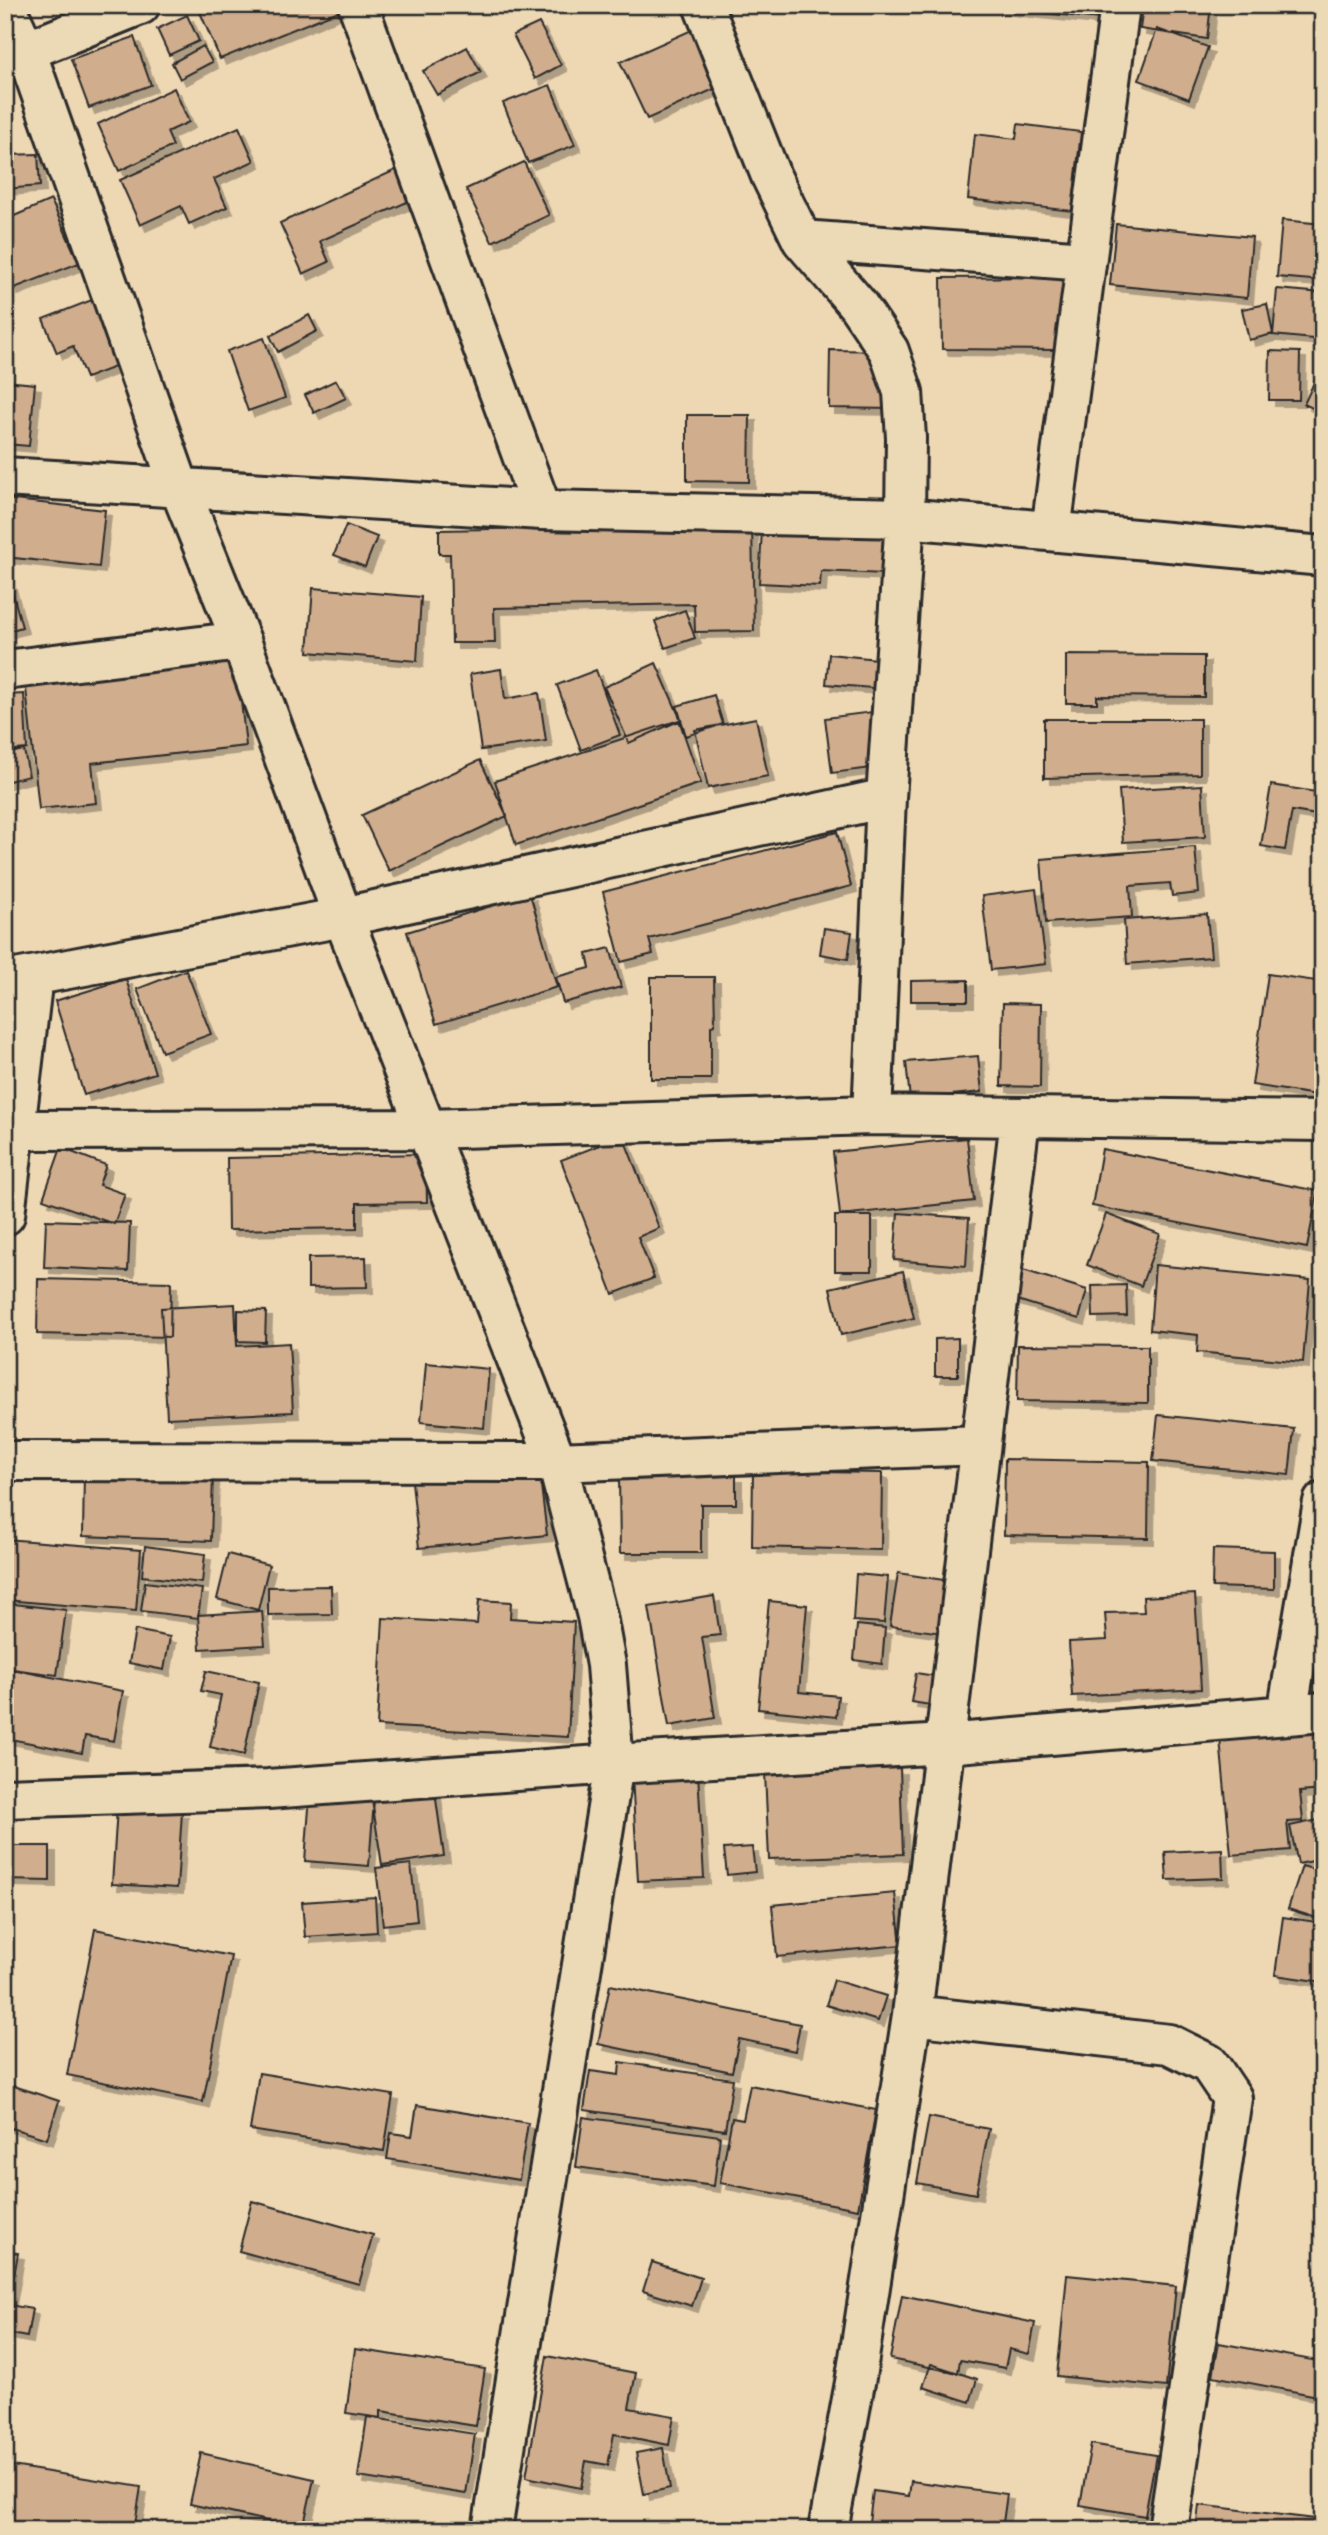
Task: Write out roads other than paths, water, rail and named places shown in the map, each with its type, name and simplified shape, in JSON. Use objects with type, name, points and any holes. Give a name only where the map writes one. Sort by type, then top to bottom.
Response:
[{"type":"street","points":[[26,51],[140,5]]},
{"type":"street","points":[[358,5],[542,510]]},
{"type":"street","points":[[702,5],[771,176],[802,240],[858,304],[889,351],[903,392],[906,438],[905,518],[886,798],[872,1115]]},
{"type":"street","points":[[1051,531],[1120,5]]},
{"type":"street","points":[[6,7],[26,51],[180,489],[241,641],[342,917],[557,1462],[597,1616],[606,1665],[614,1764],[492,2530]]},
{"type":"street","points":[[802,240],[1086,261]]},
{"type":"street","points":[[5,477],[542,510],[905,518],[1323,556]]},
{"type":"street","points":[[5,670],[241,641]]},
{"type":"street","points":[[5,1215],[15,1130],[19,978],[342,917],[886,798]]},
{"type":"street","points":[[15,1130],[427,1129],[872,1115],[1323,1121]]},
{"type":"street","points":[[828,2530],[856,2377],[912,2014],[1020,1119]]},
{"type":"street","points":[[5,1461],[557,1462],[980,1445]]},
{"type":"street","points":[[5,1798],[268,1790],[614,1764],[945,1744],[1305,1713],[1323,1502]]},
{"type":"street","points":[[912,2014],[1170,2044],[1209,2064],[1232,2098],[1168,2530]]}]
